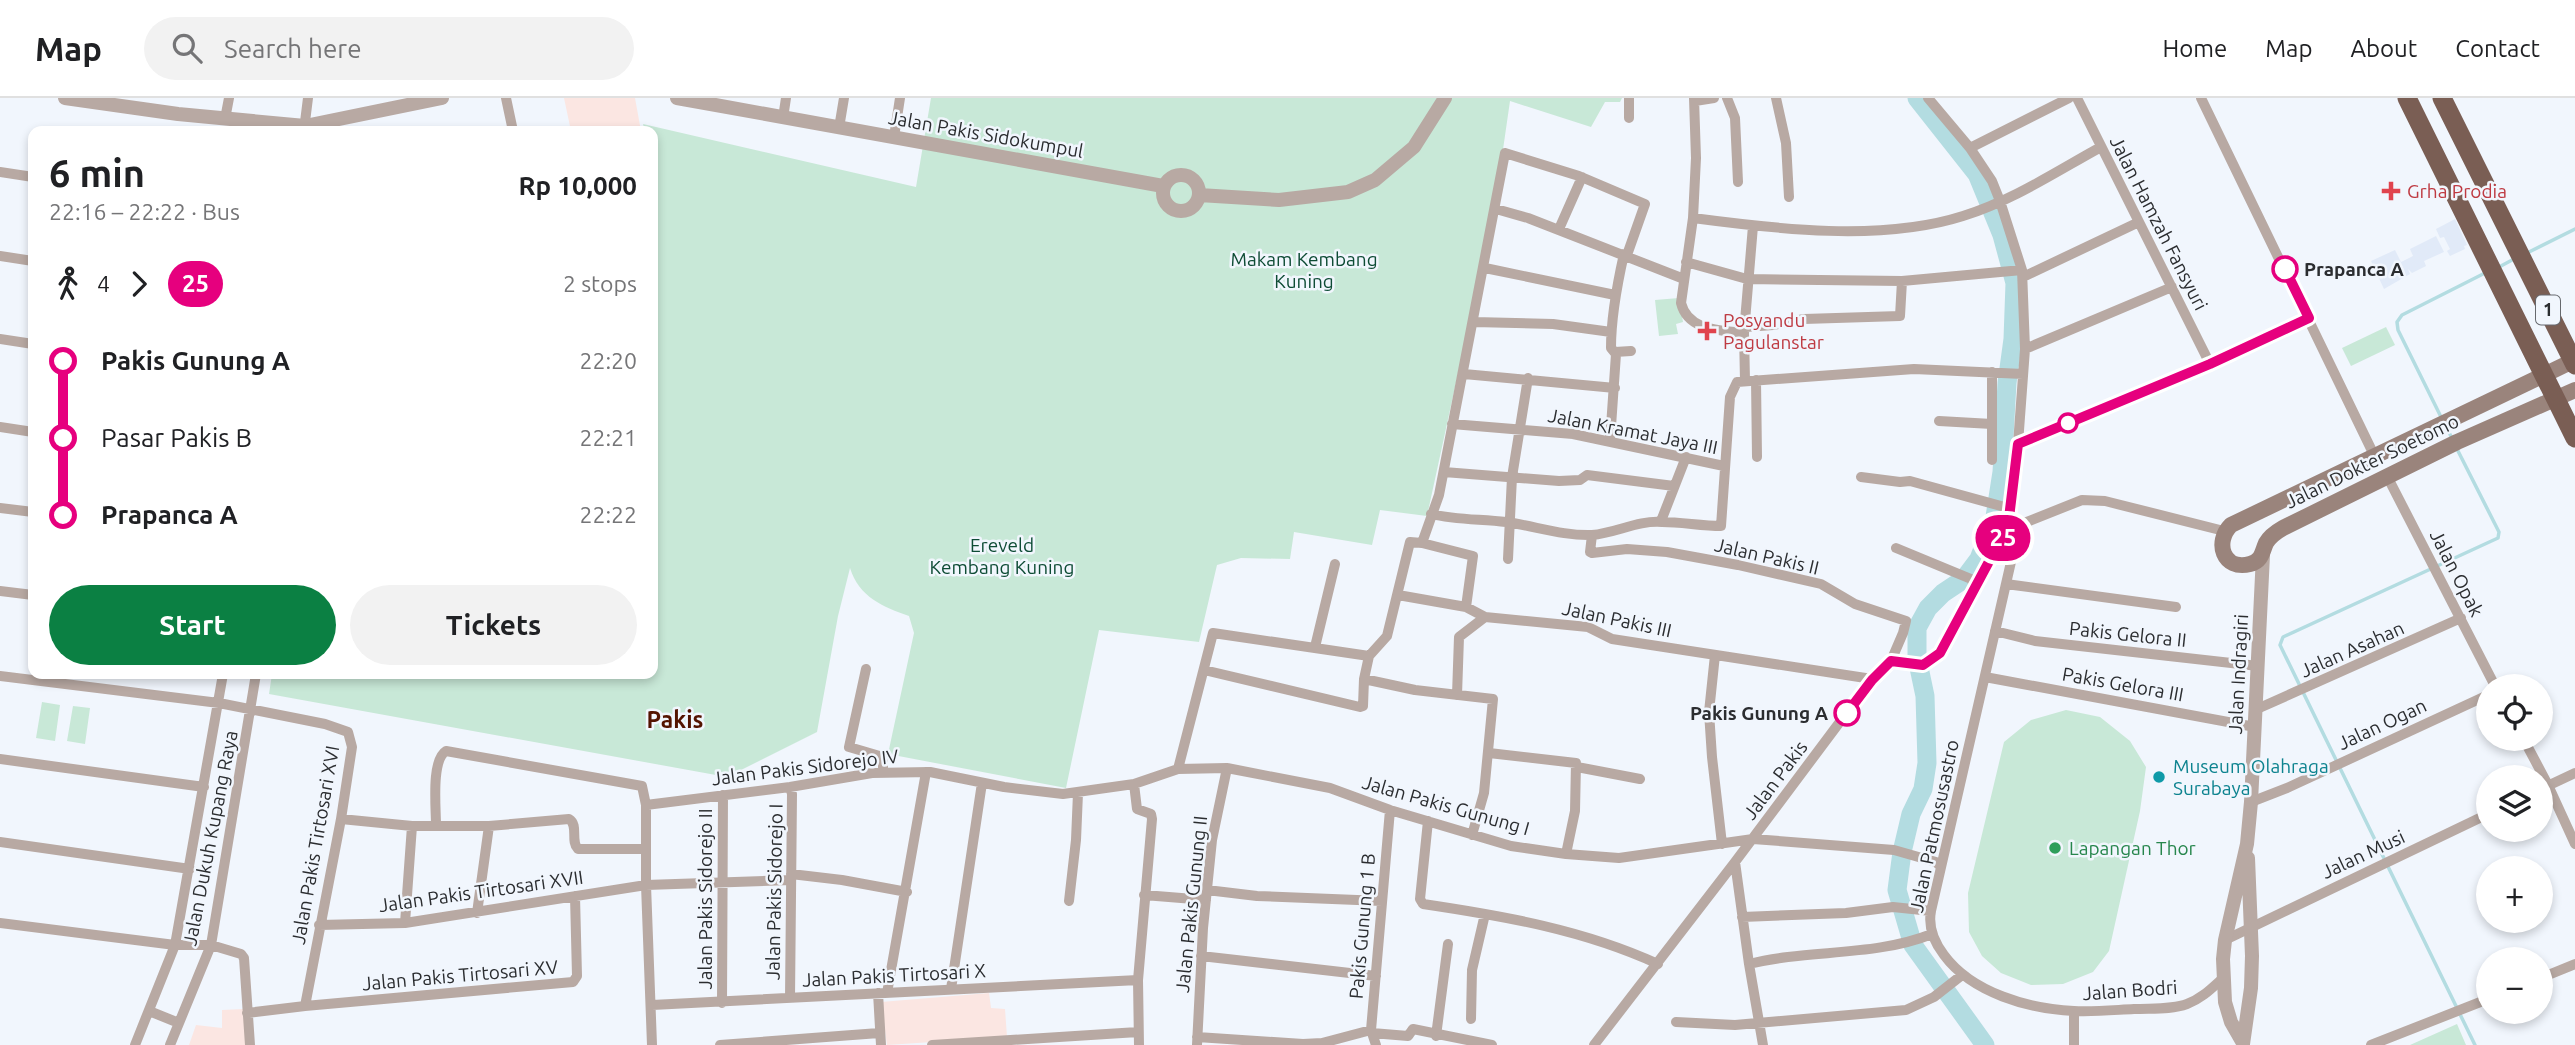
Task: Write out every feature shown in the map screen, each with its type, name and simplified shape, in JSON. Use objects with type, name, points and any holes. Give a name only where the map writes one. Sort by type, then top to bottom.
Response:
[{"type":"highway","name":"1","points":[[2407,98],[2575,438]]},
{"type":"highway","name":"1","points":[[2442,98],[2574,362]]},
{"type":"main road","name":"Jalan Dokter Soetomo","points":[[2224,531],[2231,524],[2444,421],[2574,362]]},
{"type":"main road","name":"Jalan Dokter Soetomo","points":[[2248,565],[2263,555],[2266,544],[2283,528],[2455,443],[2575,390]]},
{"type":"main road","points":[[2224,531],[2222,550],[2230,561],[2248,565]]},
{"type":"street","points":[[65,98],[280,126]]},
{"type":"street","points":[[225,119],[229,98]]},
{"type":"street","points":[[304,126],[308,98]]},
{"type":"street","points":[[316,126],[417,100],[442,98]]},
{"type":"street","points":[[506,98],[512,126]]},
{"type":"street","name":"Jalan Pakis Sidokumpul","points":[[677,98],[723,102],[783,118],[1163,186]]},
{"type":"street","points":[[783,118],[786,98]]},
{"type":"street","points":[[839,128],[844,98]]},
{"type":"street","points":[[894,137],[900,98]]},
{"type":"street","points":[[1199,195],[1279,200],[1348,192],[1375,180],[1414,147],[1445,98]]},
{"type":"street","points":[[1629,98],[1629,118]]},
{"type":"street","points":[[1714,98],[1694,100],[1696,158],[1693,218],[1681,303],[1693,322],[1705,328],[1745,330],[1804,320],[1900,316],[1902,281]]},
{"type":"street","points":[[1727,98],[1735,118],[1738,182]]},
{"type":"street","points":[[1776,98],[1786,143],[1789,197]]},
{"type":"street","points":[[1970,148],[2069,98]]},
{"type":"street","name":"Jalan Hamzah Fansyuri","points":[[2077,98],[2210,364]]},
{"type":"street","points":[[2201,98],[2374,455]]},
{"type":"street","points":[[1930,99],[1970,148],[1992,181],[1993,204],[2016,272],[2025,349],[2019,373],[2018,444],[2002,506],[2014,527]]},
{"type":"street","points":[[1693,218],[1753,226],[1850,230],[1910,227],[1963,216],[1993,204],[2101,147]]},
{"type":"street","points":[[1422,542],[1439,495],[1507,152],[1582,177],[1645,204],[1625,255],[1615,295],[1611,348],[1615,352],[1615,388],[1610,441]]},
{"type":"street","points":[[0,172],[28,176]]},
{"type":"street","points":[[1185,175],[1193,179],[1198,186],[1199,195],[1195,205],[1178,210],[1166,202],[1163,186],[1176,176],[1185,175]]},
{"type":"street","points":[[1559,229],[1582,177]]},
{"type":"street","points":[[1496,209],[1559,229],[1684,279]]},
{"type":"street","points":[[1686,262],[1747,279],[1902,281],[2016,272],[2139,222]]},
{"type":"street","points":[[1753,226],[1745,330],[1757,457]]},
{"type":"street","points":[[0,256],[28,260]]},
{"type":"street","points":[[1485,268],[1615,295]]},
{"type":"street","points":[[2025,349],[2172,287]]},
{"type":"street","points":[[2018,444],[2210,364],[2309,318]]},
{"type":"street","points":[[1474,322],[1553,324],[1611,332]]},
{"type":"street","points":[[0,339],[28,343]]},
{"type":"street","points":[[1615,352],[1631,351]]},
{"type":"street","points":[[1431,514],[1592,535],[1661,521],[1721,526],[1732,388],[1737,382],[1914,369],[2019,373]]},
{"type":"street","points":[[1992,460],[1997,373]]},
{"type":"street","points":[[1464,374],[1615,388]]},
{"type":"street","points":[[1508,559],[1512,477],[1528,378]]},
{"type":"street","points":[[1939,421],[1992,424]]},
{"type":"street","name":"Jalan Kramat Jaya III","points":[[1452,424],[1573,434],[1724,466]]},
{"type":"street","points":[[0,427],[28,431]]},
{"type":"street","points":[[1661,521],[1686,457]]},
{"type":"street","points":[[1444,472],[1579,480],[1587,475],[1674,486]]},
{"type":"street","name":"Jalan Opak","points":[[2387,476],[2489,674]]},
{"type":"street","points":[[1861,477],[1910,481],[2002,506]]},
{"type":"street","points":[[1891,661],[1923,665],[1940,653],[1969,581],[2014,527],[2088,499],[2224,531]]},
{"type":"street","points":[[0,508],[28,511]]},
{"type":"street","name":"Jalan Patmosusastro","points":[[2014,527],[2006,584],[1929,922],[1940,950],[1962,975],[1989,990],[2031,1005],[2074,1011]]},
{"type":"street","name":"Jalan Pakis II","points":[[1592,535],[1592,554],[1626,549],[1667,552],[1821,584],[1855,604],[1906,621],[1891,661]]},
{"type":"street","points":[[1204,670],[1360,707],[1363,704],[1364,679],[1369,656],[1387,635],[1410,542],[1422,542],[1473,556],[1466,607]]},
{"type":"street","points":[[1896,548],[1969,581]]},
{"type":"street","name":"Jalan Indragiri","points":[[2243,1044],[2231,1023],[2224,1002],[2222,979],[2225,940],[2246,844],[2251,802],[2263,555]]},
{"type":"street","points":[[1315,647],[1335,564]]},
{"type":"street","name":"Jalan Indragiri","points":[[2248,565],[2262,589]]},
{"type":"street","points":[[2006,584],[2176,607]]},
{"type":"street","points":[[0,591],[28,594]]},
{"type":"street","name":"Jalan Pakis III","points":[[1398,595],[1466,607],[1485,617],[1588,626],[1612,639],[1872,680]]},
{"type":"street","points":[[1457,695],[1459,637],[1485,617]]},
{"type":"street","name":"Jalan Asahan","points":[[2257,709],[2461,618]]},
{"type":"street","name":"Pakis Gelora II","points":[[1995,631],[2035,641],[2258,666]]},
{"type":"street","points":[[1178,769],[1213,632],[1369,656]]},
{"type":"street","points":[[1716,655],[1710,712],[1722,844]]},
{"type":"street","name":"Jalan Pakis","points":[[1594,1045],[1872,680],[1891,661]]},
{"type":"street","points":[[866,669],[849,747],[883,757],[883,773]]},
{"type":"street","points":[[0,676],[219,704],[251,711]]},
{"type":"street","name":"Pakis Gelora III","points":[[1985,677],[2255,727]]},
{"type":"street","name":"Jalan Dukuh Kupang Raya","points":[[135,1045],[175,945],[222,679]]},
{"type":"street","name":"Jalan Dukuh Kupang Raya","points":[[170,1045],[211,945],[255,679]]},
{"type":"street","points":[[1364,679],[1415,690],[1493,699],[1484,793],[1472,835]]},
{"type":"street","name":"Jalan Ogan","points":[[2251,802],[2476,700]]},
{"type":"street","name":"Jalan Pakis Tirtosari XVI","points":[[251,711],[325,724],[348,732],[352,747],[305,1006]]},
{"type":"street","points":[[436,825],[437,769],[440,756],[446,751],[642,786],[646,805],[652,1045]]},
{"type":"street","points":[[1489,752],[1574,761],[1577,768],[1575,811],[1566,854]]},
{"type":"street","points":[[0,759],[204,787]]},
{"type":"street","name":"Jalan Pakis Gunung I","points":[[1134,784],[1178,769],[1227,768],[1330,788],[1390,810],[1511,846],[1566,854],[1619,858],[1753,839],[1899,851],[1936,862],[1941,867]]},
{"type":"street","name":"Jalan Pakis Gunung II","points":[[1197,1041],[1201,956],[1212,840],[1227,768]]},
{"type":"street","points":[[1577,768],[1640,779]]},
{"type":"street","points":[[720,1045],[880,1039],[882,993],[907,892],[926,772]]},
{"type":"street","name":"Jalan Pakis Sidorejo IV","points":[[646,805],[790,788],[883,773],[926,772],[1051,793],[1078,793],[1134,784]]},
{"type":"street","points":[[2553,783],[2575,773]]},
{"type":"street","points":[[951,989],[982,783]]},
{"type":"street","points":[[1134,784],[1137,809],[1146,810],[1152,819],[1138,980],[1139,1045]]},
{"type":"street","name":"Jalan Pakis Sidorejo I","points":[[790,788],[790,998]]},
{"type":"street","points":[[1069,901],[1078,793]]},
{"type":"street","name":"Jalan Pakis Sidorejo II","points":[[722,1003],[723,795]]},
{"type":"street","points":[[2553,802],[2575,844]]},
{"type":"street","name":"Pakis Gunung 1 B","points":[[1376,1045],[1372,1031],[1390,810]]},
{"type":"street","points":[[341,819],[412,826],[489,825],[569,819],[574,824],[575,845],[578,849],[646,849]]},
{"type":"street","name":"Jalan Musi","points":[[2252,926],[2476,820]]},
{"type":"street","points":[[1428,821],[1421,902],[1563,929],[1623,948],[1658,964]]},
{"type":"street","points":[[477,913],[489,825]]},
{"type":"street","points":[[405,923],[412,826]]},
{"type":"street","points":[[0,842],[190,869]]},
{"type":"street","name":"Jalan Indragiri","points":[[2243,1044],[2251,988],[2252,926],[2246,844]]},
{"type":"street","points":[[1735,862],[1763,1045]]},
{"type":"street","name":"Jalan Pakis Tirtosari XVII","points":[[319,925],[405,923],[646,885],[791,877],[842,880],[907,892]]},
{"type":"street","points":[[1144,895],[1382,901]]},
{"type":"street","name":"Jalan Pakis Tirtosari XV","points":[[305,1006],[573,982],[577,976],[575,896]]},
{"type":"street","points":[[1742,918],[1846,913],[1893,906],[1931,911]]},
{"type":"street","points":[[1471,1019],[1472,970],[1485,914]]},
{"type":"street","points":[[0,923],[175,945],[211,945],[243,955],[250,1045]]},
{"type":"street","points":[[2225,940],[2252,926]]},
{"type":"street","points":[[1749,964],[1903,943],[1932,934]]},
{"type":"street","points":[[1436,1035],[1448,944]]},
{"type":"street","points":[[1201,956],[1376,976]]},
{"type":"street","points":[[2553,973],[2575,964]]},
{"type":"street","points":[[1676,1022],[1735,1025],[1906,1010],[1934,998],[1962,975]]},
{"type":"street","name":"Jalan Bodri","points":[[2074,1011],[2185,1005],[2202,998],[2222,979]]},
{"type":"street","name":"Jalan Pakis Tirtosari X","points":[[652,1005],[1138,980]]},
{"type":"street","points":[[2371,1045],[2476,1003]]},
{"type":"street","points":[[247,1013],[305,1006]]},
{"type":"street","points":[[149,1011],[179,1023]]},
{"type":"street","points":[[2074,1011],[2074,1045]]},
{"type":"street","points":[[1197,1041],[1322,1044],[1372,1031],[1408,1036],[1413,1029],[1492,1045]]},
{"type":"street","points":[[932,1045],[1050,1041],[1139,1032]]},
{"type":"shaded area","points":[[564,98],[635,98],[640,126],[570,126]]},
{"type":"shaded area","points":[[2455,219],[2467,245],[2464,246],[2465,249],[2450,256],[2447,251],[2450,249],[2444,237],[2440,238],[2436,229]]},
{"type":"shaded area","points":[[2436,236],[2444,252],[2424,261],[2426,266],[2412,273],[2408,269],[2410,274],[2384,289],[2371,261],[2395,250],[2401,262],[2413,256],[2410,249]]},
{"type":"shaded area","points":[[989,993],[991,1008],[1005,1009],[1007,1037],[887,1045],[881,1002]]},
{"type":"shaded area","points":[[244,1009],[247,1045],[189,1045],[196,1025],[222,1028],[222,1010]]},
{"type":"green space","name":"Makam Kembang Kuning","points":[[931,98],[1622,98],[1620,102],[1605,102],[1591,127],[1510,101],[1496,198],[1427,516],[1380,510],[1372,545],[1294,532],[1290,559],[1241,558],[1217,565],[1199,642],[1099,630],[1066,788],[888,754],[914,633],[909,616],[873,600],[859,586],[850,568],[838,616],[817,732],[727,777],[269,694],[271,679],[658,679],[658,127],[916,187]]},
{"type":"green space","points":[[1679,298],[1683,322],[1676,324],[1678,334],[1659,336],[1655,300]]},
{"type":"green space","points":[[2386,327],[2395,345],[2351,366],[2342,348]]},
{"type":"green space","points":[[42,702],[60,705],[55,741],[36,738]]},
{"type":"green space","points":[[73,706],[90,708],[85,744],[67,741]]},
{"type":"green space","name":"Lapangan Thor","points":[[2066,710],[2100,717],[2130,741],[2146,767],[2140,811],[2109,951],[2093,972],[2063,984],[2031,985],[2001,973],[1982,956],[1969,932],[1968,893],[2004,742],[2031,720]]},
{"type":"green space","points":[[2457,1024],[2466,1045],[2410,1045]]},
{"type":"waterway","points":[[1917,98],[1977,174],[2002,235],[2015,283],[2002,472],[1995,517],[1979,559],[1964,579],[1943,593],[1928,608],[1917,628],[1917,658],[1925,696],[1927,763],[1923,789],[1911,814],[1902,852],[1897,890],[1913,945],[1985,1045]]},
{"type":"waterway","points":[[2527,253],[2575,229]]},
{"type":"waterway","points":[[2499,267],[2514,259]]},
{"type":"waterway","points":[[2442,419],[2398,330],[2397,322],[2402,315],[2485,273]]},
{"type":"waterway","points":[[2445,425],[2453,440]]},
{"type":"waterway","points":[[2456,447],[2499,532],[2498,538],[2283,637],[2280,645],[2475,1045]]},
{"type":"bus line","name":"25","points":[[1847,713],[1872,680],[1891,661],[1923,665],[1940,653],[2008,526],[2018,444],[2210,364],[2309,318],[2285,269]]},
{"type":"place","name":"Grha Prodia","points":[[2391,191]]},
{"type":"place","name":"Prapanca A","points":[[2285,269]]},
{"type":"place","name":"Posyandu Pagulanstar","points":[[1707,331]]},
{"type":"place","name":"Pakis Gunung A","points":[[1847,713]]},
{"type":"place","name":"Museum Olahraga Surabaya","points":[[2159,777]]},
{"type":"place","name":"Lapangan Thor","points":[[2055,848]]},
{"type":"district","name":"Pakis","points":[[675,720]]},
{"type":"park label","name":"Ereveld Kembang Kuning","points":[[1002,556]]}]
